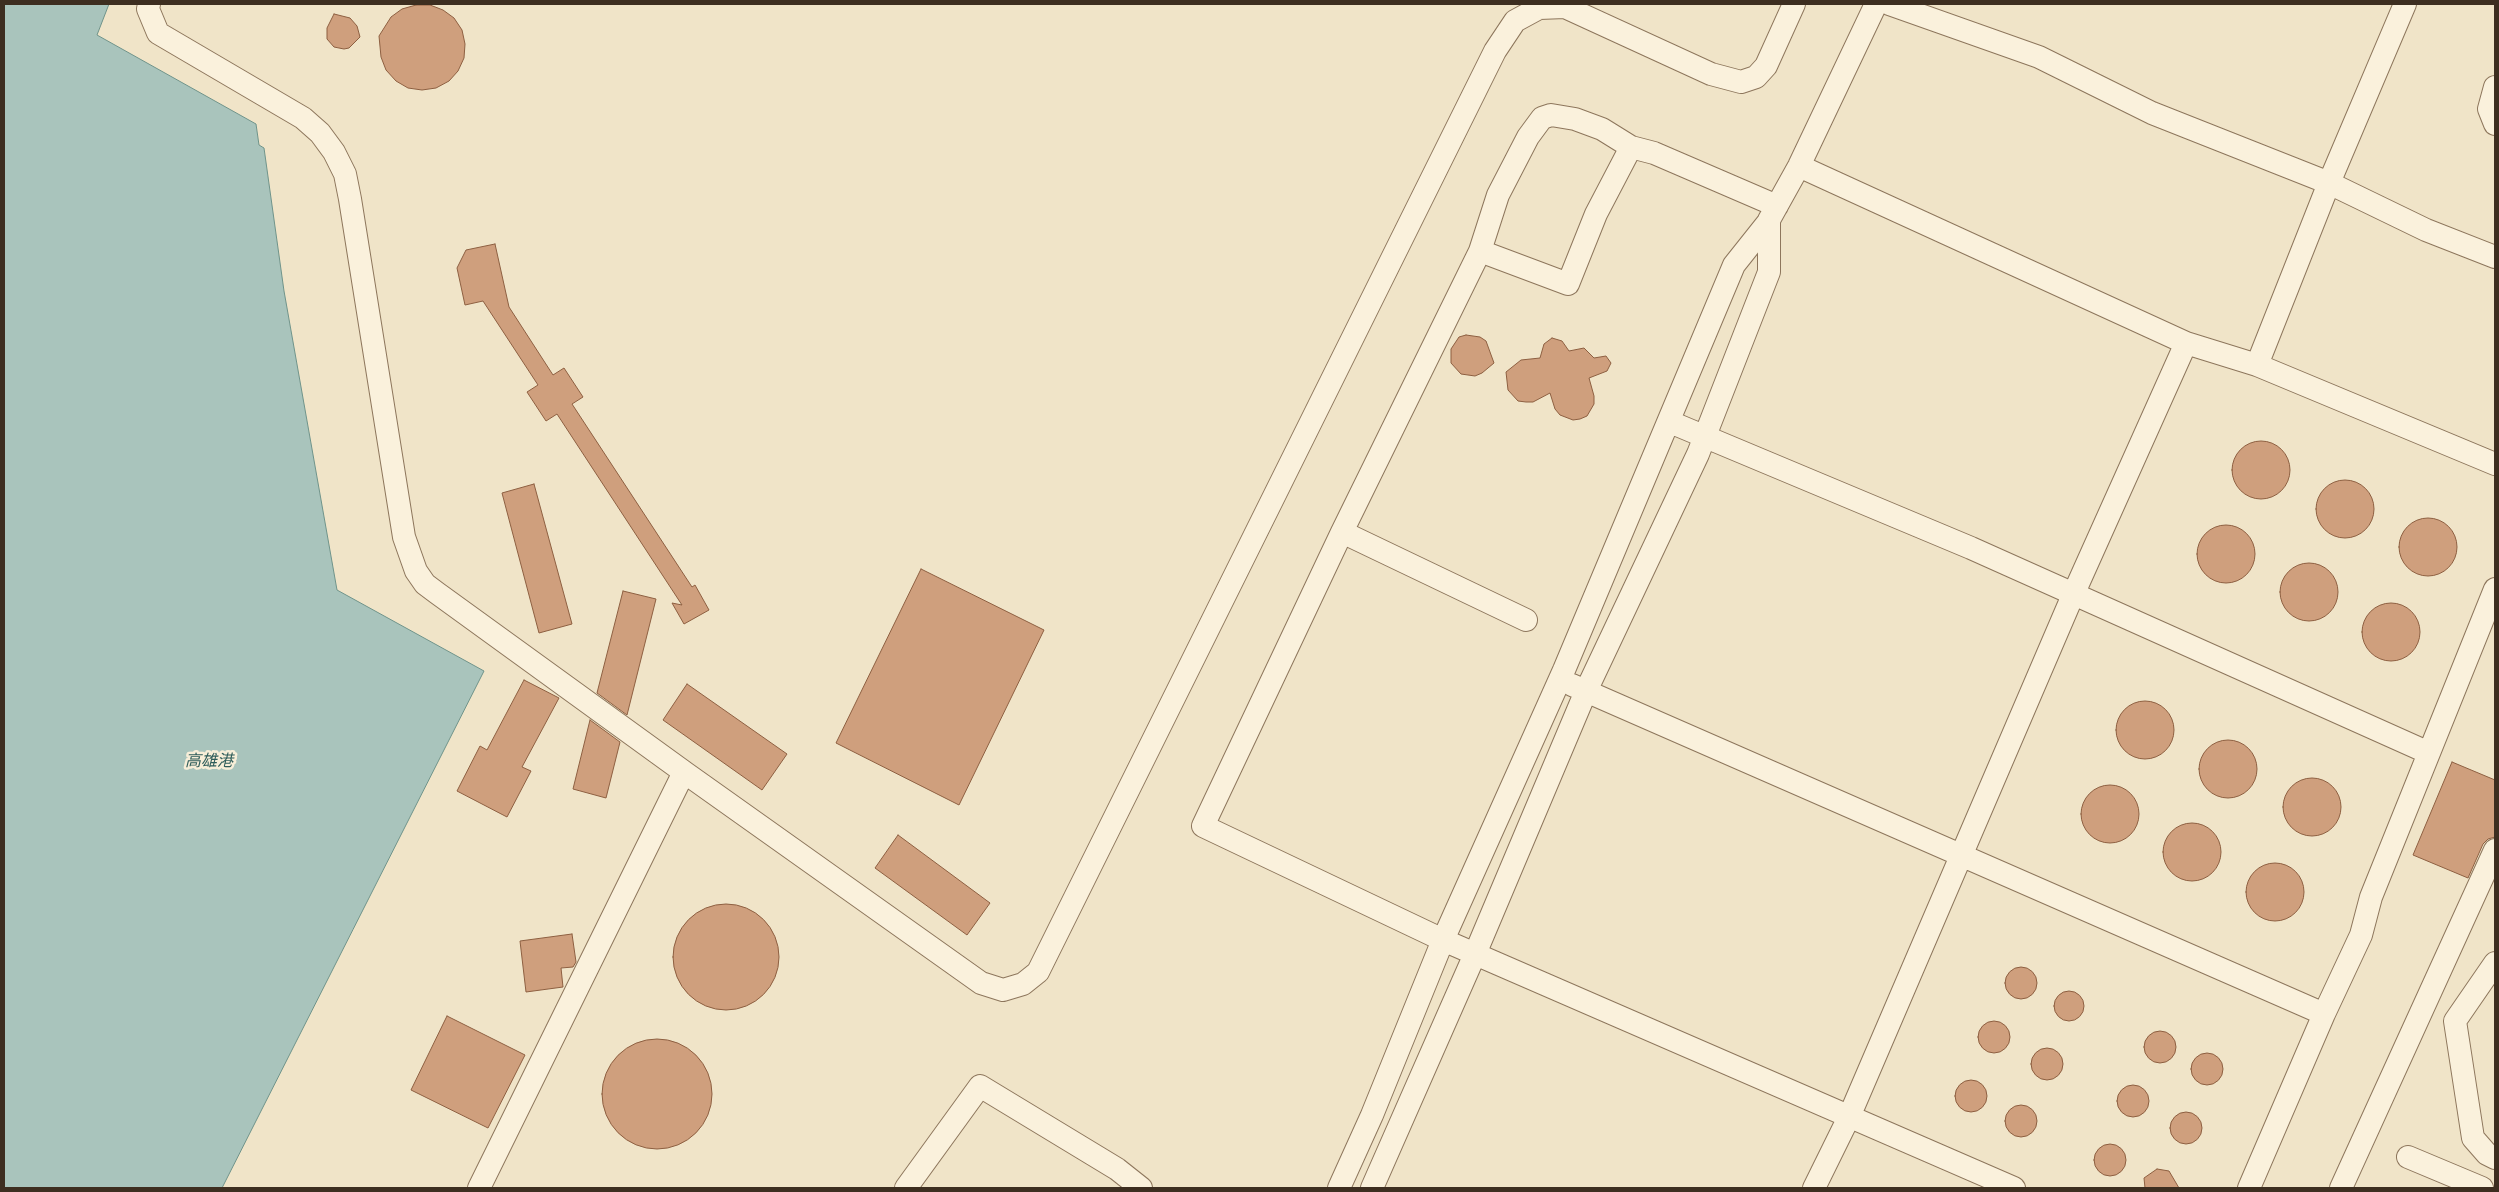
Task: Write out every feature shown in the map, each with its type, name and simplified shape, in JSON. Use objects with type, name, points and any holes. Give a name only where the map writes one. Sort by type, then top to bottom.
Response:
[{"type":"lane","points":[[150,4],[148,9],[158,33],[303,118],[320,133],[334,152],[344,174],[350,199],[404,537],[416,571],[425,584],[684,772],[981,982],[1003,990],[1023,984],[1038,972],[1496,51],[1515,21],[1539,8],[1565,7],[1711,74],[1741,82],[1756,76],[1766,66],[1794,4]]},
{"type":"lane","points":[[1339,1188],[1372,1115],[1443,940],[1560,679],[1614,549],[1670,422],[1734,265],[1773,214],[1799,166],[1876,4]]},
{"type":"lane","points":[[1889,4],[2039,57],[2152,112],[2329,184],[2426,230],[2495,257]]},
{"type":"lane","points":[[2257,365],[2329,184],[2405,4]]},
{"type":"lane","points":[[2495,87],[2489,108],[2495,124]]},
{"type":"lane","points":[[1773,214],[1654,153],[1631,147],[1602,128],[1575,119],[1551,116],[1542,118],[1528,137],[1498,195],[1480,250],[1342,532],[1203,826],[1443,940],[2014,1188]]},
{"type":"lane","points":[[1480,250],[1568,284],[1596,214],[1631,147]]},
{"type":"lane","points":[[1799,166],[2186,343],[2257,365],[2495,464]]},
{"type":"lane","points":[[1372,1188],[1475,954],[1586,691],[1646,566],[1705,436],[1769,272],[1773,214]]},
{"type":"lane","points":[[1814,1188],[1849,1117],[2073,595],[2186,343]]},
{"type":"lane","points":[[1670,422],[1971,548],[2429,753]]},
{"type":"lane","points":[[1342,532],[1526,620]]},
{"type":"lane","points":[[1614,549],[1646,566]]},
{"type":"lane","points":[[2249,1188],[2324,1014],[2361,935],[2372,897],[2495,589]]},
{"type":"lane","points":[[1560,679],[2324,1014]]},
{"type":"lane","points":[[479,1188],[684,772]]},
{"type":"lane","points":[[2341,1188],[2495,850]]},
{"type":"lane","points":[[2495,963],[2455,1021],[2473,1138],[2487,1154],[2495,1158]]},
{"type":"lane","points":[[906,1188],[980,1086],[1117,1169],[1141,1188]]},
{"type":"lane","points":[[2408,1157],[2482,1188]]},
{"type":"water","name":"高雄港","points":[[4,4],[109,4],[97,35],[256,124],[259,145],[264,148],[284,291],[337,590],[484,671],[222,1188],[4,1188]]},
{"type":"building","points":[[416,5],[430,5],[443,10],[454,18],[462,30],[465,44],[464,58],[458,71],[449,81],[436,88],[422,90],[408,88],[396,81],[386,70],[381,57],[379,36],[391,17],[402,9]]},
{"type":"building","points":[[334,14],[350,18],[357,26],[360,37],[349,48],[334,47],[327,39],[327,28]]},
{"type":"building","points":[[495,244],[509,307],[553,375],[564,368],[583,397],[572,404],[692,587],[695,585],[709,610],[684,624],[672,603],[682,605],[557,414],[546,421],[527,392],[538,385],[483,301],[465,305],[457,268],[466,250]]},
{"type":"building","points":[[1466,335],[1480,337],[1486,341],[1494,363],[1475,376],[1461,374],[1451,363],[1451,349],[1459,337]]},
{"type":"building","points":[[1552,338],[1562,341],[1569,351],[1584,348],[1594,358],[1606,356],[1611,363],[1607,371],[1589,378],[1594,396],[1594,404],[1587,416],[1580,419],[1573,420],[1560,415],[1555,409],[1550,393],[1533,402],[1526,402],[1518,401],[1508,390],[1506,372],[1521,360],[1540,358],[1544,344]]},
{"type":"building","points":[[2255,441],[2267,441],[2282,449],[2290,464],[2290,476],[2282,491],[2267,499],[2255,499],[2240,491],[2232,476],[2232,464],[2240,449]]},
{"type":"building","points":[[2339,480],[2351,480],[2366,488],[2374,503],[2374,515],[2366,530],[2351,538],[2339,538],[2324,530],[2316,515],[2316,503],[2324,488]]},
{"type":"building","points":[[534,484],[572,624],[539,633],[502,493]]},
{"type":"building","points":[[2422,518],[2434,518],[2449,526],[2457,541],[2457,553],[2449,568],[2434,576],[2422,576],[2407,568],[2399,553],[2399,541],[2407,526]]},
{"type":"building","points":[[2220,525],[2232,525],[2247,533],[2255,548],[2255,560],[2247,575],[2232,583],[2220,583],[2205,575],[2197,560],[2197,548],[2205,533]]},
{"type":"building","points":[[2303,563],[2315,563],[2330,571],[2338,586],[2338,598],[2330,613],[2315,621],[2303,621],[2288,613],[2280,598],[2280,586],[2288,571]]},
{"type":"building","points":[[921,569],[1044,630],[959,805],[836,743]]},
{"type":"building","points":[[623,591],[656,599],[627,715],[597,693]]},
{"type":"building","points":[[2385,603],[2397,603],[2412,611],[2420,626],[2420,638],[2412,653],[2397,661],[2385,661],[2370,653],[2362,638],[2362,626],[2370,611]]},
{"type":"building","points":[[524,680],[559,698],[522,767],[531,771],[507,817],[457,791],[480,746],[487,750]]},
{"type":"building","points":[[687,684],[787,754],[762,790],[663,720]]},
{"type":"building","points":[[2139,701],[2151,701],[2166,709],[2174,724],[2174,736],[2166,751],[2151,759],[2139,759],[2124,751],[2116,736],[2116,724],[2124,709]]},
{"type":"building","points":[[590,720],[620,742],[606,798],[573,789]]},
{"type":"building","points":[[2222,740],[2234,740],[2249,748],[2257,763],[2257,775],[2249,790],[2234,798],[2222,798],[2207,790],[2199,775],[2199,763],[2207,748]]},
{"type":"building","points":[[2452,762],[2495,780],[2495,837],[2488,839],[2483,844],[2468,878],[2413,855]]},
{"type":"building","points":[[2306,778],[2318,778],[2333,786],[2341,801],[2341,813],[2333,828],[2318,836],[2306,836],[2291,828],[2283,813],[2283,801],[2291,786]]},
{"type":"building","points":[[2104,785],[2116,785],[2131,793],[2139,808],[2139,820],[2131,835],[2116,843],[2104,843],[2089,835],[2081,820],[2081,808],[2089,793]]},
{"type":"building","points":[[2186,823],[2198,823],[2213,831],[2221,846],[2221,858],[2213,873],[2198,881],[2186,881],[2171,873],[2163,858],[2163,846],[2171,831]]},
{"type":"building","points":[[898,835],[990,903],[967,935],[875,868]]},
{"type":"building","points":[[2269,863],[2281,863],[2296,871],[2304,886],[2304,898],[2296,913],[2281,921],[2269,921],[2254,913],[2246,898],[2246,886],[2254,871]]},
{"type":"building","points":[[726,904],[746,908],[764,919],[775,937],[779,957],[775,977],[764,995],[746,1006],[726,1010],[706,1006],[688,995],[677,977],[673,957],[677,937],[688,919],[706,908]]},
{"type":"building","points":[[572,934],[576,962],[573,967],[561,968],[563,987],[526,992],[520,941]]},
{"type":"building","points":[[2021,967],[2027,968],[2032,972],[2036,977],[2036,989],[2032,994],[2027,998],[2021,999],[2015,998],[2010,994],[2006,989],[2005,983],[2006,977],[2010,972],[2015,968]]},
{"type":"building","points":[[2069,991],[2080,995],[2084,1006],[2080,1017],[2069,1021],[2058,1017],[2054,1006],[2058,995]]},
{"type":"building","points":[[447,1016],[525,1055],[488,1128],[411,1090]]},
{"type":"building","points":[[1994,1021],[2000,1022],[2005,1026],[2009,1031],[2009,1043],[2005,1048],[2000,1052],[1994,1053],[1988,1052],[1983,1048],[1979,1043],[1978,1037],[1979,1031],[1983,1026],[1988,1022]]},
{"type":"building","points":[[2160,1031],[2166,1032],[2171,1036],[2175,1041],[2175,1053],[2171,1058],[2166,1062],[2160,1063],[2154,1062],[2149,1058],[2145,1053],[2144,1047],[2145,1041],[2149,1036],[2154,1032]]},
{"type":"building","points":[[657,1039],[678,1043],[696,1055],[708,1073],[712,1094],[708,1115],[696,1133],[678,1145],[657,1149],[636,1145],[618,1133],[606,1115],[602,1094],[606,1073],[618,1055],[636,1043]]},
{"type":"building","points":[[2047,1048],[2053,1049],[2058,1053],[2062,1058],[2062,1070],[2058,1075],[2053,1079],[2047,1080],[2041,1079],[2036,1075],[2032,1070],[2031,1064],[2032,1058],[2036,1053],[2041,1049]]},
{"type":"building","points":[[2207,1053],[2213,1054],[2218,1058],[2222,1063],[2222,1075],[2218,1080],[2213,1084],[2207,1085],[2201,1084],[2196,1080],[2192,1075],[2191,1069],[2192,1063],[2196,1058],[2201,1054]]},
{"type":"building","points":[[1971,1080],[1977,1081],[1982,1085],[1986,1090],[1986,1102],[1982,1107],[1977,1111],[1971,1112],[1965,1111],[1960,1107],[1956,1102],[1955,1096],[1956,1090],[1960,1085],[1965,1081]]},
{"type":"building","points":[[2133,1085],[2139,1086],[2144,1090],[2148,1095],[2148,1107],[2144,1112],[2139,1116],[2133,1117],[2127,1116],[2122,1112],[2118,1107],[2117,1101],[2118,1095],[2122,1090],[2127,1086]]},
{"type":"building","points":[[2021,1105],[2027,1106],[2032,1110],[2036,1115],[2036,1127],[2032,1132],[2027,1136],[2021,1137],[2015,1136],[2010,1132],[2006,1127],[2005,1121],[2006,1115],[2010,1110],[2015,1106]]},
{"type":"building","points":[[2186,1112],[2192,1113],[2197,1117],[2201,1122],[2201,1134],[2197,1139],[2192,1143],[2186,1144],[2180,1143],[2175,1139],[2171,1134],[2170,1128],[2171,1122],[2175,1117],[2180,1113]]},
{"type":"building","points":[[2110,1144],[2116,1145],[2121,1149],[2125,1154],[2125,1166],[2121,1171],[2116,1175],[2110,1176],[2104,1175],[2099,1171],[2095,1166],[2094,1160],[2095,1154],[2099,1149],[2104,1145]]},
{"type":"building","points":[[2157,1169],[2169,1171],[2179,1188],[2145,1188],[2144,1178]]}]
